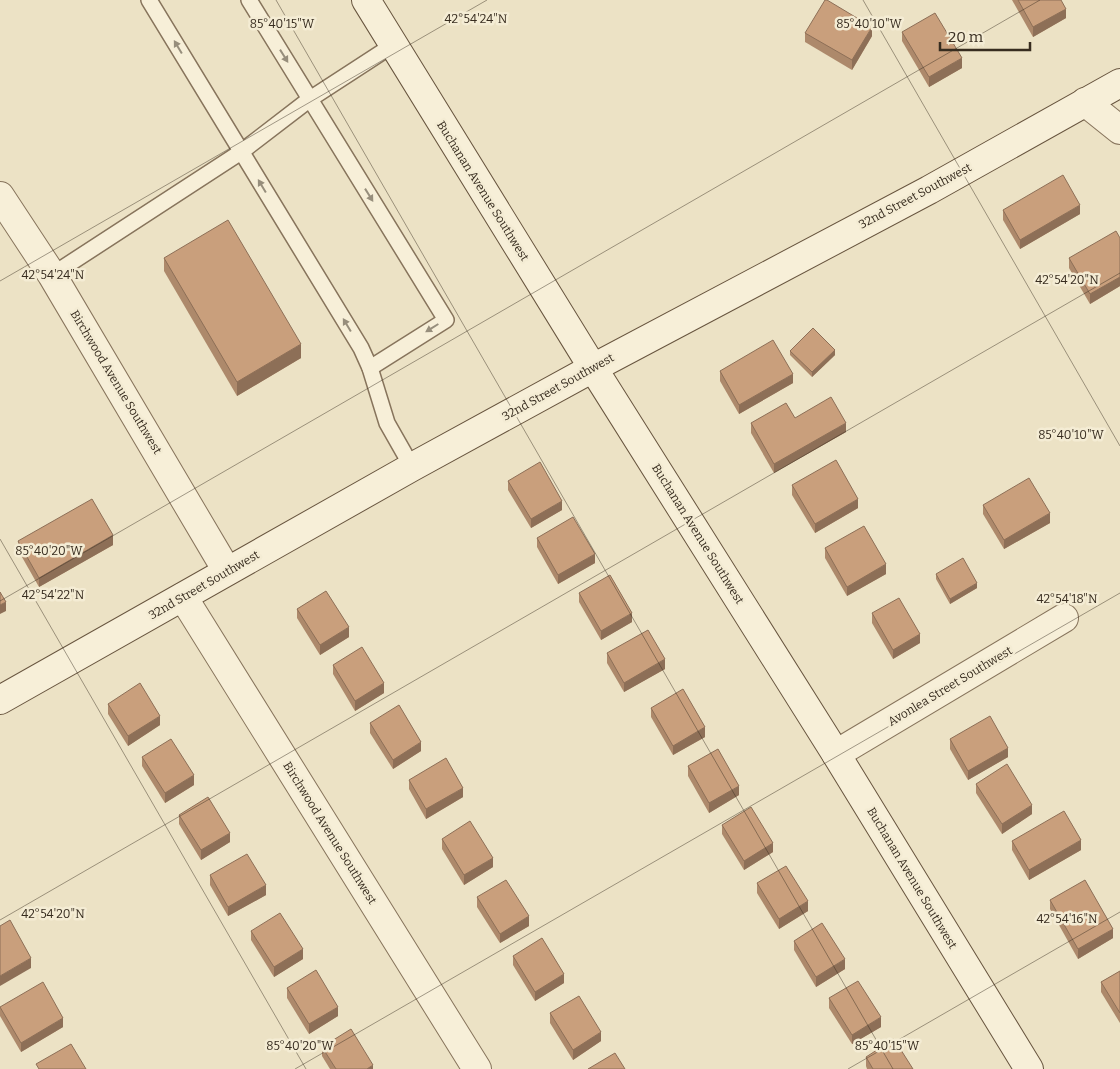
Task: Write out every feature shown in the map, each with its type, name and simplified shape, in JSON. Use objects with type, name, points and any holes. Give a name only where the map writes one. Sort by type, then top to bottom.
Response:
[{"type":"street","name":"Buchanan Avenue Southwest","points":[[366,0],[592,368],[836,754],[1029,1069]]},
{"type":"street","name":"32nd Street Southwest","points":[[0,700],[412,467],[592,368],[929,190],[1120,82]]},
{"type":"street","points":[[1084,102],[1120,130]]},
{"type":"street","name":"Birchwood Avenue Southwest","points":[[0,196],[52,275],[227,571]]},
{"type":"street","name":"Birchwood Avenue Southwest","points":[[182,597],[477,1069]]},
{"type":"street","name":"Avonlea Street Southwest","points":[[836,754],[1064,618]]},
{"type":"lane","points":[[149,0],[361,348],[370,368],[387,423],[412,467]]},
{"type":"lane","points":[[249,0],[446,320],[370,368]]},
{"type":"lane","points":[[52,275],[241,152],[310,99],[393,45]]},
{"type":"building","points":[[825,0],[872,27],[852,60],[805,33]]},
{"type":"building","points":[[1018,0],[1061,0],[1066,9],[1033,27]]},
{"type":"building","points":[[935,13],[962,58],[929,77],[902,32]]},
{"type":"building","points":[[1063,175],[1080,205],[1020,240],[1003,210]]},
{"type":"building","points":[[228,220],[301,344],[237,382],[164,258]]},
{"type":"building","points":[[1116,231],[1120,238],[1120,277],[1090,294],[1069,258]]},
{"type":"building","points":[[813,328],[835,350],[812,372],[790,351]]},
{"type":"building","points":[[773,340],[793,374],[739,405],[720,371]]},
{"type":"building","points":[[831,397],[846,423],[774,464],[751,423],[786,403],[795,418]]},
{"type":"building","points":[[836,460],[858,499],[815,524],[792,485]]},
{"type":"building","points":[[540,462],[562,501],[531,519],[508,481]]},
{"type":"building","points":[[1029,478],[1050,513],[1004,540],[983,505]]},
{"type":"building","points":[[92,499],[113,535],[39,578],[18,541]]},
{"type":"building","points":[[573,517],[595,554],[558,575],[537,538]]},
{"type":"building","points":[[864,526],[886,564],[847,587],[825,548]]},
{"type":"building","points":[[963,558],[977,583],[950,599],[936,574]]},
{"type":"building","points":[[610,575],[632,613],[601,631],[579,593]]},
{"type":"building","points":[[326,591],[349,627],[320,645],[297,609]]},
{"type":"building","points":[[0,592],[6,602],[0,605]]},
{"type":"building","points":[[899,598],[920,634],[893,650],[872,613]]},
{"type":"building","points":[[648,630],[665,659],[624,683],[607,653]]},
{"type":"building","points":[[362,647],[384,683],[355,701],[333,665]]},
{"type":"building","points":[[140,683],[160,716],[128,736],[108,704]]},
{"type":"building","points":[[683,689],[705,727],[673,746],[651,708]]},
{"type":"building","points":[[399,705],[421,742],[393,760],[370,723]]},
{"type":"building","points":[[990,716],[1008,748],[968,771],[950,739]]},
{"type":"building","points":[[171,739],[194,775],[165,793],[142,757]]},
{"type":"building","points":[[718,749],[739,786],[709,803],[688,766]]},
{"type":"building","points":[[446,758],[463,788],[426,809],[409,780]]},
{"type":"building","points":[[1007,764],[1032,805],[1002,824],[976,784]]},
{"type":"building","points":[[208,797],[230,833],[201,850],[179,815]]},
{"type":"building","points":[[751,807],[773,843],[744,861],[722,825]]},
{"type":"building","points":[[1064,811],[1081,840],[1029,870],[1012,841]]},
{"type":"building","points":[[470,821],[493,858],[464,875],[442,839]]},
{"type":"building","points":[[247,854],[266,885],[228,907],[210,875]]},
{"type":"building","points":[[786,866],[808,901],[779,919],[757,883]]},
{"type":"building","points":[[506,880],[529,916],[500,934],[477,897]]},
{"type":"building","points":[[1085,880],[1113,929],[1078,949],[1050,900]]},
{"type":"building","points":[[280,913],[303,949],[274,967],[251,931]]},
{"type":"building","points":[[10,920],[31,958],[0,976],[0,926]]},
{"type":"building","points":[[822,923],[845,959],[816,977],[794,941]]},
{"type":"building","points":[[542,938],[564,974],[535,992],[513,956]]},
{"type":"building","points":[[316,970],[338,1007],[309,1024],[287,988]]},
{"type":"building","points":[[1120,971],[1120,1013],[1101,982]]},
{"type":"building","points":[[858,981],[881,1017],[852,1035],[829,998]]},
{"type":"building","points":[[43,982],[63,1018],[21,1043],[0,1007]]},
{"type":"building","points":[[579,996],[601,1032],[573,1050],[550,1013]]},
{"type":"building","points":[[351,1029],[373,1065],[367,1069],[336,1069],[322,1047]]},
{"type":"building","points":[[894,1039],[913,1069],[873,1069],[866,1057]]},
{"type":"building","points":[[71,1044],[86,1069],[39,1069],[36,1064]]},
{"type":"building","points":[[615,1053],[625,1069],[588,1069]]}]
